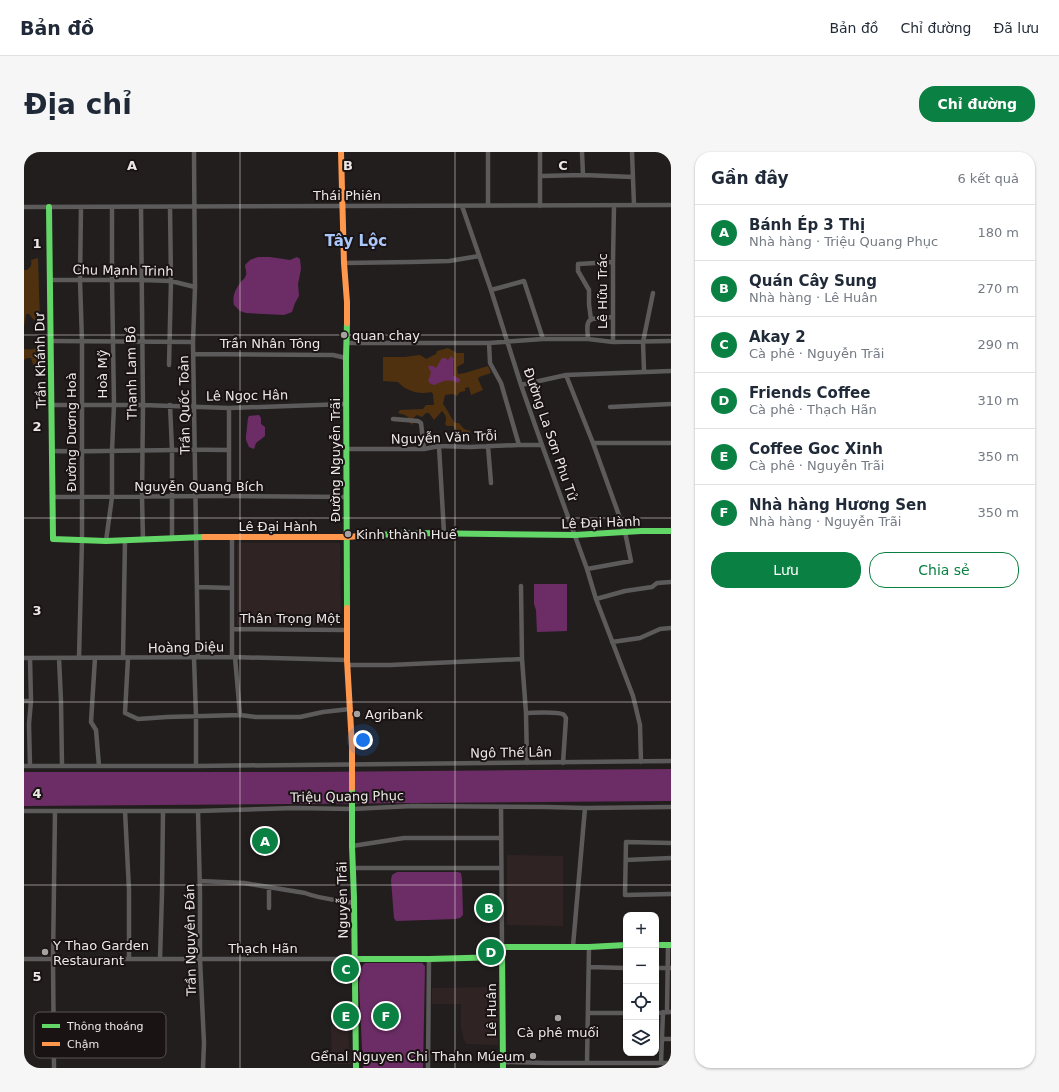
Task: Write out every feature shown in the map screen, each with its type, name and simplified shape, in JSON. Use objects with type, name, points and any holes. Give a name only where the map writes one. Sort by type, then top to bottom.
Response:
[{"type":"street","name":"Trần Quốc Toản","points":[[194,152],[195,287],[193,342],[197,587],[196,766]]},
{"type":"street","name":"Đường Nguyễn Trãi","points":[[341,152],[344,263],[347,302],[347,663],[352,766]]},
{"type":"street","points":[[488,152],[488,206]]},
{"type":"street","points":[[540,152],[540,206]]},
{"type":"street","points":[[582,152],[583,176]]},
{"type":"street","points":[[632,152],[634,205]]},
{"type":"street","points":[[541,176],[633,177]]},
{"type":"street","name":"Lê Hữu Trác","points":[[614,205],[613,342],[671,342]]},
{"type":"street","name":"Thái Phiên","points":[[24,207],[671,205]]},
{"type":"street","name":"Đường La Sơn Phu Tử","points":[[462,206],[491,290],[521,385],[575,534],[596,599],[633,696],[640,725],[641,762]]},
{"type":"street","name":"Trần Khánh Dư","points":[[49,207],[53,539]]},
{"type":"street","name":"Đường Dương Hoà","points":[[79,658],[82,540],[82,342],[80,280],[81,207]]},
{"type":"street","name":"Hoà Mỹ","points":[[106,541],[112,497],[114,405],[112,207]]},
{"type":"street","name":"Thanh Lam Bồ","points":[[141,207],[143,539]]},
{"type":"street","points":[[169,365],[171,281],[170,207]]},
{"type":"street","points":[[344,263],[449,261],[479,256]]},
{"type":"street","points":[[588,339],[588,321],[590,320],[589,290],[578,271],[578,264],[613,262]]},
{"type":"street","name":"Chu Mạnh Trinh","points":[[50,280],[171,281],[195,287]]},
{"type":"street","points":[[491,290],[524,281],[543,339]]},
{"type":"street","points":[[644,371],[643,342],[653,293]]},
{"type":"street","points":[[590,320],[613,317]]},
{"type":"street","points":[[347,343],[489,343],[543,339],[588,339],[613,342]]},
{"type":"street","points":[[51,341],[193,342]]},
{"type":"street","points":[[489,343],[490,363],[501,383],[519,445]]},
{"type":"street","name":"Trần Nhân Tông","points":[[194,354],[333,355],[346,358]]},
{"type":"street","points":[[521,385],[566,374],[671,371]]},
{"type":"street","points":[[566,374],[626,532],[631,560],[587,569]]},
{"type":"street","name":"Lê Ngọc Hân","points":[[51,405],[170,405],[229,408],[346,404]]},
{"type":"street","points":[[610,407],[671,404]]},
{"type":"street","points":[[170,405],[172,450],[172,538]]},
{"type":"street","points":[[229,408],[229,496]]},
{"type":"street","points":[[393,419],[418,421],[421,423],[424,449]]},
{"type":"street","points":[[593,443],[671,442]]},
{"type":"street","name":"Nguyễn Văn Trỗi","points":[[347,449],[424,449],[439,446],[470,447],[542,445]]},
{"type":"street","points":[[439,446],[444,533]]},
{"type":"street","points":[[488,446],[491,483]]},
{"type":"street","points":[[52,451],[228,450]]},
{"type":"street","name":"Nguyễn Quang Bích","points":[[52,497],[347,497]]},
{"type":"street","name":"Lê Đại Hành","points":[[53,539],[106,541],[196,537],[346,538],[444,533],[575,534],[671,531]]},
{"type":"street","points":[[232,537],[232,629],[240,715]]},
{"type":"street","points":[[125,540],[126,713],[138,719],[240,715],[256,717],[300,717],[323,712],[350,709]]},
{"type":"street","points":[[596,599],[626,591],[652,588],[657,583],[671,582]]},
{"type":"street","points":[[521,586],[522,659],[526,712],[527,763]]},
{"type":"street","points":[[197,587],[232,588]]},
{"type":"street","points":[[612,642],[640,638],[660,629],[671,628]]},
{"type":"street","name":"Thân Trọng Một","points":[[232,629],[347,630]]},
{"type":"street","name":"Hoàng Diệu","points":[[24,658],[234,657],[390,665],[522,659]]},
{"type":"street","points":[[30,658],[31,701],[26,724],[30,766]]},
{"type":"street","points":[[59,658],[62,766]]},
{"type":"street","points":[[95,658],[92,722],[96,730],[99,766]]},
{"type":"street","points":[[24,701],[31,701]]},
{"type":"street","points":[[526,712],[564,715],[566,718],[564,763]]},
{"type":"street","name":"Ngô Thế Lân","points":[[24,766],[352,766],[671,761]]},
{"type":"street","name":"Nguyễn Trãi","points":[[352,766],[356,1068]]},
{"type":"street","name":"Triệu Quang Phục","points":[[24,811],[198,811],[268,808],[412,806],[585,808],[671,807]]},
{"type":"street","name":"Lê Huân","points":[[501,807],[503,1065]]},
{"type":"street","points":[[573,946],[585,808]]},
{"type":"street","points":[[53,1012],[54,811]]},
{"type":"street","points":[[125,811],[129,890],[129,959]]},
{"type":"street","points":[[160,959],[163,811]]},
{"type":"street","name":"Trần Nguyên Đán","points":[[198,811],[200,959],[204,1043],[203,1068]]},
{"type":"street","points":[[352,846],[404,838],[501,838]]},
{"type":"street","points":[[671,844],[626,842],[625,895],[671,894]]},
{"type":"street","points":[[626,860],[671,858]]},
{"type":"street","points":[[353,868],[502,868]]},
{"type":"street","points":[[200,881],[244,883],[354,903]]},
{"type":"street","points":[[269,887],[269,908]]},
{"type":"street","points":[[659,945],[669,944],[667,1012],[662,1039],[661,1063]]},
{"type":"street","points":[[502,947],[623,945]]},
{"type":"street","points":[[588,1063],[589,946]]},
{"type":"street","name":"Thạch Hãn","points":[[24,959],[429,959],[502,957]]},
{"type":"street","points":[[428,1068],[429,959]]},
{"type":"street","points":[[589,967],[623,968]]},
{"type":"street","points":[[588,1013],[623,1013]]},
{"type":"street","points":[[662,1039],[671,1039]]},
{"type":"street","points":[[54,1058],[54,1068]]},
{"type":"street","points":[[503,1065],[671,1063]]},
{"type":"shaded area","points":[[258,257],[290,260],[297,257],[300,259],[301,269],[298,284],[299,296],[292,312],[284,315],[246,313],[240,311],[234,305],[233,299],[235,291],[246,275],[245,265],[250,260]]},
{"type":"shaded area","points":[[38,258],[40,323],[33,319],[29,314],[26,314],[24,327],[24,270],[27,270],[30,267],[31,260]]},
{"type":"shaded area","points":[[41,346],[40,375],[36,375],[31,358],[24,360],[24,349],[33,349]]},
{"type":"shaded area","points":[[448,348],[457,353],[464,353],[464,363],[457,367],[458,374],[488,366],[491,373],[479,377],[478,379],[483,390],[471,395],[469,387],[465,388],[465,391],[460,392],[457,396],[453,394],[445,395],[443,404],[453,421],[455,423],[459,423],[464,429],[470,431],[470,435],[466,435],[462,438],[453,438],[455,429],[453,426],[447,426],[445,424],[446,417],[442,411],[434,420],[429,413],[426,413],[422,417],[417,415],[413,418],[413,425],[410,423],[409,418],[398,413],[400,410],[423,409],[426,405],[434,405],[433,394],[431,392],[417,393],[405,388],[398,382],[383,381],[383,357],[420,355],[426,359],[436,354],[437,351]]},
{"type":"shaded area","points":[[451,356],[454,359],[453,375],[460,379],[460,381],[458,383],[446,381],[435,385],[431,384],[428,381],[431,373],[428,366],[433,366],[436,368],[442,358],[448,360]]},
{"type":"shaded area","points":[[259,415],[261,418],[261,424],[265,427],[265,436],[256,443],[254,449],[249,447],[246,440],[248,418],[249,416]]},
{"type":"shaded area","points":[[237,543],[340,543],[341,625],[237,625]]},
{"type":"shaded area","points":[[534,584],[567,584],[567,631],[537,632],[536,610],[534,604]]},
{"type":"shaded area","points":[[671,769],[671,801],[24,806],[24,772],[310,772]]},
{"type":"shaded area","points":[[507,855],[563,856],[563,926],[507,925]]},
{"type":"shaded area","points":[[397,872],[461,873],[463,915],[460,918],[455,919],[396,921],[394,918],[391,880],[392,875]]},
{"type":"shaded area","points":[[365,963],[422,963],[425,966],[423,1068],[363,1068],[359,984],[363,965]],"holes":[[[386,1007],[391,1009],[395,1014],[395,1019],[388,1025],[380,1022],[377,1015],[379,1011]]]},
{"type":"shaded area","points":[[499,987],[498,1045],[466,1044],[461,1027],[461,1004],[432,1004],[432,988]]},
{"type":"shaded area","points":[[348,1025],[350,1064],[332,1064],[331,1026]]},
{"type":"traffic: fast","points":[[49,207],[53,539],[106,541],[204,537]]},
{"type":"traffic: fast","points":[[347,323],[347,608]]},
{"type":"traffic: fast","points":[[377,535],[416,533],[575,535],[641,531],[671,531]]},
{"type":"traffic: fast","points":[[352,788],[356,1068]]},
{"type":"traffic: fast","points":[[503,1068],[502,947],[589,947],[623,945]]},
{"type":"traffic: fast","points":[[659,945],[671,945]]},
{"type":"traffic: fast","points":[[354,959],[502,957]]},
{"type":"traffic: slow","points":[[341,152],[347,323]]},
{"type":"traffic: slow","points":[[204,537],[346,537],[377,535]]},
{"type":"traffic: slow","points":[[347,608],[347,660],[352,746],[352,788]]},
{"type":"place","name":"quan chay","points":[[344,335]]},
{"type":"place","name":"Kinh thành Huế","points":[[348,534]]},
{"type":"place","name":"Agribank","points":[[357,714]]},
{"type":"place","name":"Bánh Ép 3 Thị","points":[[265,841]]},
{"type":"place","name":"Quán Cây Sung","points":[[489,908]]},
{"type":"place","name":"Y Thao Garden Restaurant","points":[[45,952]]},
{"type":"place","name":"Friends Coffee","points":[[491,952]]},
{"type":"place","name":"Akay 2","points":[[346,969]]},
{"type":"place","name":"Coffee Goc Xinh","points":[[346,1016]]},
{"type":"place","name":"Nhà hàng Hương Sen","points":[[386,1016]]},
{"type":"place","name":"Cà phê muối","points":[[558,1018]]},
{"type":"place","name":"Gểnal Nguyen Chi Thahn Múeum","points":[[533,1056]]},
{"type":"district","name":"Tây Lộc","points":[[356,241]]}]
